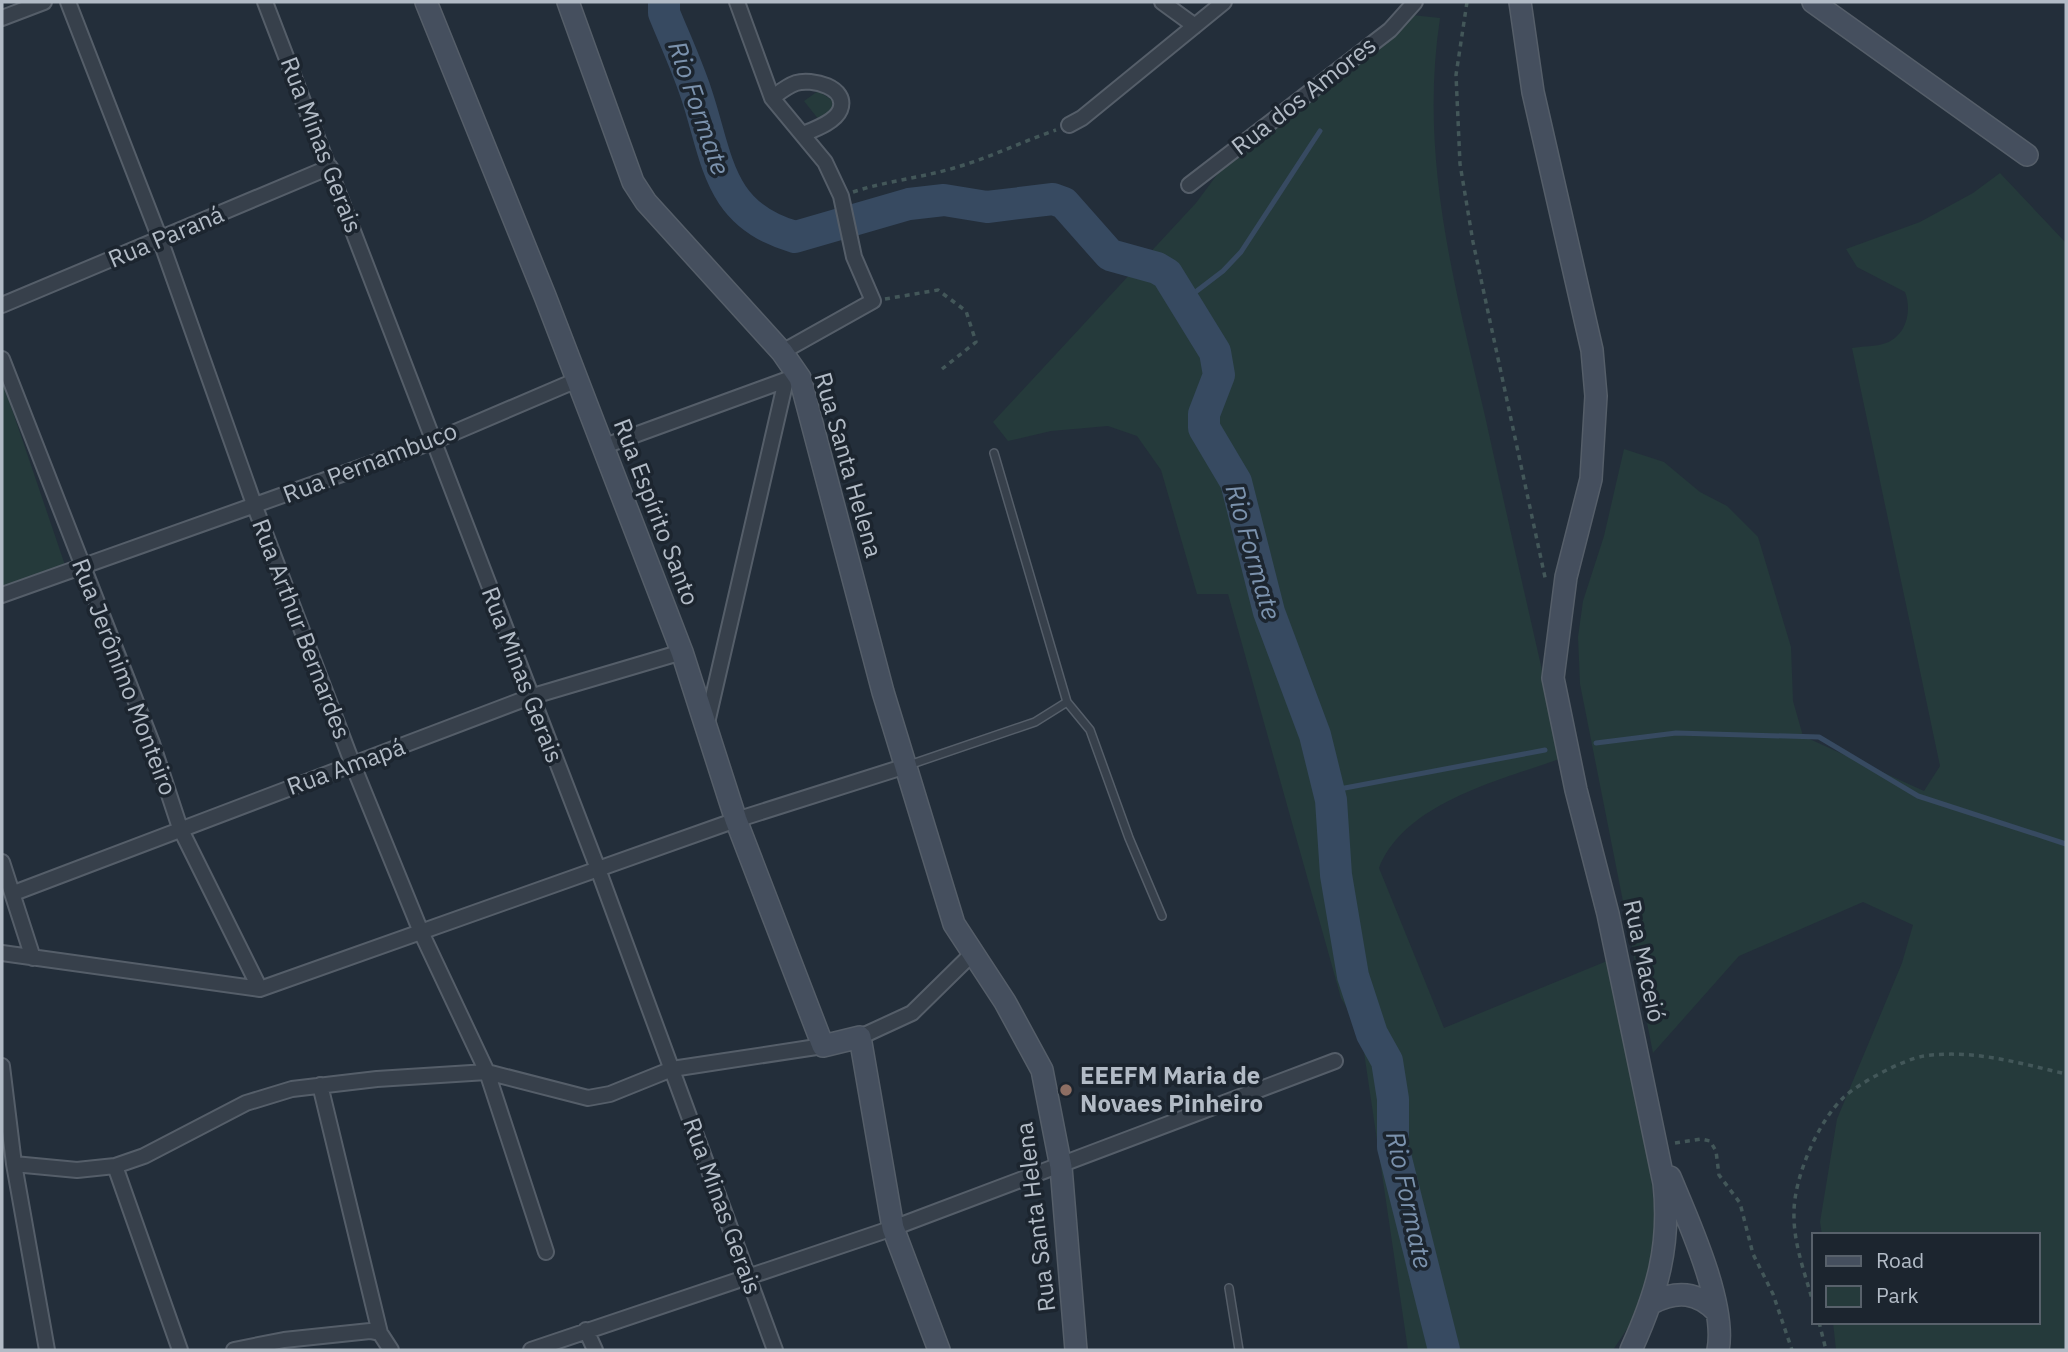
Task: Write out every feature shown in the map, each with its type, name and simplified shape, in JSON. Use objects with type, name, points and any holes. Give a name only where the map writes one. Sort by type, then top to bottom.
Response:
[{"type":"street","points":[[2,18],[44,2]]},
{"type":"street","name":"Rua Arthur Bernardes","points":[[68,2],[160,239],[255,507],[352,765],[421,932],[487,1072],[546,1252]]},
{"type":"street","name":"Rua Minas Gerais","points":[[265,2],[598,869],[775,1350]]},
{"type":"street","name":"Rua Espírito Santo","points":[[426,2],[682,652],[736,820],[823,1046]]},
{"type":"street","name":"Rua Santa Helena","points":[[568,2],[633,183],[646,202],[782,352],[792,378],[954,924],[1005,1002],[1042,1070],[1061,1167],[1076,1350]]},
{"type":"street","points":[[737,2],[772,98],[825,162],[841,196],[854,257],[873,301],[782,352]]},
{"type":"street","points":[[1162,2],[1195,26]]},
{"type":"street","points":[[1069,125],[1224,2]]},
{"type":"street","name":"Rua dos Amores","points":[[1189,185],[1390,30],[1415,2]]},
{"type":"street","name":"Rua Maceió","points":[[1520,2],[1533,92],[1592,350],[1596,396],[1591,479],[1566,577],[1553,678],[1576,790],[1608,914],[1655,1143],[1668,1223],[1652,1303],[1631,1350]]},
{"type":"street","points":[[1812,2],[2027,155]]},
{"type":"street","points":[[772,98],[798,82],[826,84],[837,93],[841,102],[840,111],[830,121],[803,134]]},
{"type":"street","name":"Rua Paraná","points":[[2,305],[330,167]]},
{"type":"street","name":"Rua Jerônimo Monteiro","points":[[2,359],[152,743],[180,828],[260,989]]},
{"type":"street","points":[[602,447],[792,378]]},
{"type":"street","points":[[706,728],[792,378]]},
{"type":"street","name":"Rua Pernambuco","points":[[2,595],[432,442],[577,380]]},
{"type":"street","name":"Rua Amapá","points":[[14,894],[180,828],[530,697],[682,652]]},
{"type":"street","points":[[2,953],[260,989],[736,820],[906,766]]},
{"type":"street","points":[[2,862],[33,958]]},
{"type":"street","points":[[14,1164],[77,1170],[114,1166],[144,1156],[246,1103],[292,1089],[320,1085],[487,1072],[588,1098],[610,1094],[672,1069],[823,1046],[860,1037],[912,1013],[977,961]]},
{"type":"street","points":[[860,1037],[893,1227],[939,1350]]},
{"type":"street","points":[[531,1350],[1061,1167],[1335,1061]]},
{"type":"street","points":[[2,1066],[14,1164],[47,1350]]},
{"type":"street","points":[[320,1085],[380,1333],[391,1350]]},
{"type":"street","name":"Rua Maceió","points":[[1655,1143],[1701,1256],[1720,1328],[1718,1350]]},
{"type":"street","points":[[114,1166],[180,1350]]},
{"type":"street","points":[[1652,1303],[1665,1296],[1686,1294],[1708,1302],[1717,1312]]},
{"type":"street","points":[[586,1330],[594,1350]]},
{"type":"street","points":[[234,1350],[284,1340],[380,1333]]},
{"type":"lane","points":[[994,453],[1067,702],[1090,730],[1129,838],[1162,916]]},
{"type":"lane","points":[[906,766],[1035,722],[1067,702]]},
{"type":"lane","points":[[1229,1288],[1239,1350]]},
{"type":"path","points":[[841,196],[877,184],[951,169],[1000,154],[1069,125]]},
{"type":"path","points":[[873,301],[938,290],[966,311],[976,342],[942,369]]},
{"type":"path","points":[[1812,1298],[1797,1241],[1794,1213],[1796,1192],[1813,1140],[1844,1097],[1890,1069],[1922,1056],[1968,1054],[2066,1074]]},
{"type":"path","points":[[1655,1143],[1710,1141],[1716,1151],[1719,1175],[1740,1203],[1753,1254],[1773,1294],[1792,1350]]},
{"type":"path","points":[[1820,1324],[1826,1350]]},
{"type":"green space","points":[[1412,15],[1440,18],[1434,120],[1443,219],[1462,317],[1562,758],[1485,785],[1433,810],[1410,826],[1392,845],[1379,868],[1444,1028],[1607,961],[1651,1176],[1656,1225],[1652,1263],[1635,1317],[1613,1350],[1408,1350],[1361,1032],[1341,998],[1228,594],[1197,594],[1161,470],[1137,436],[1108,426],[1051,431],[1008,441],[993,422],[1196,203],[1245,137]]},
{"type":"green space","points":[[818,91],[832,100],[832,110],[819,120],[804,101]]},
{"type":"green space","points":[[2000,173],[2066,243],[2066,1350],[1836,1350],[1833,1324],[2040,1324],[2040,1233],[1822,1233],[1820,1222],[1837,1119],[1902,963],[1913,925],[1863,902],[1739,956],[1653,1053],[1580,684],[1578,637],[1583,601],[1604,536],[1624,449],[1664,462],[1700,492],[1727,506],[1758,537],[1791,647],[1793,701],[1803,736],[1924,791],[1940,766],[1852,348],[1886,343],[1899,334],[1908,314],[1907,299],[1905,292],[1857,267],[1846,249],[1920,222],[1973,193]]},
{"type":"green space","points":[[2,380],[66,568],[2,590]]},
{"type":"waterway","name":"Rio Formate","points":[[664,2],[664,13],[692,83],[724,181],[735,199],[769,227],[795,237],[909,204],[944,200],[987,207],[1053,199],[1064,203],[1110,255],[1157,268],[1167,274],[1215,352],[1219,375],[1204,414],[1204,428],[1236,482],[1269,612],[1315,735],[1331,800],[1336,875],[1353,976],[1372,1034],[1387,1061],[1393,1099],[1393,1147],[1444,1350]]},
{"type":"waterway","points":[[1185,300],[1223,271],[1241,252],[1320,131]]},
{"type":"waterway","points":[[1596,743],[1676,733],[1819,737],[1918,796],[2066,844]]},
{"type":"waterway","points":[[1329,791],[1545,750]]},
{"type":"place","name":"EEEFM Maria de Novaes Pinheiro","points":[[1066,1090]]}]
